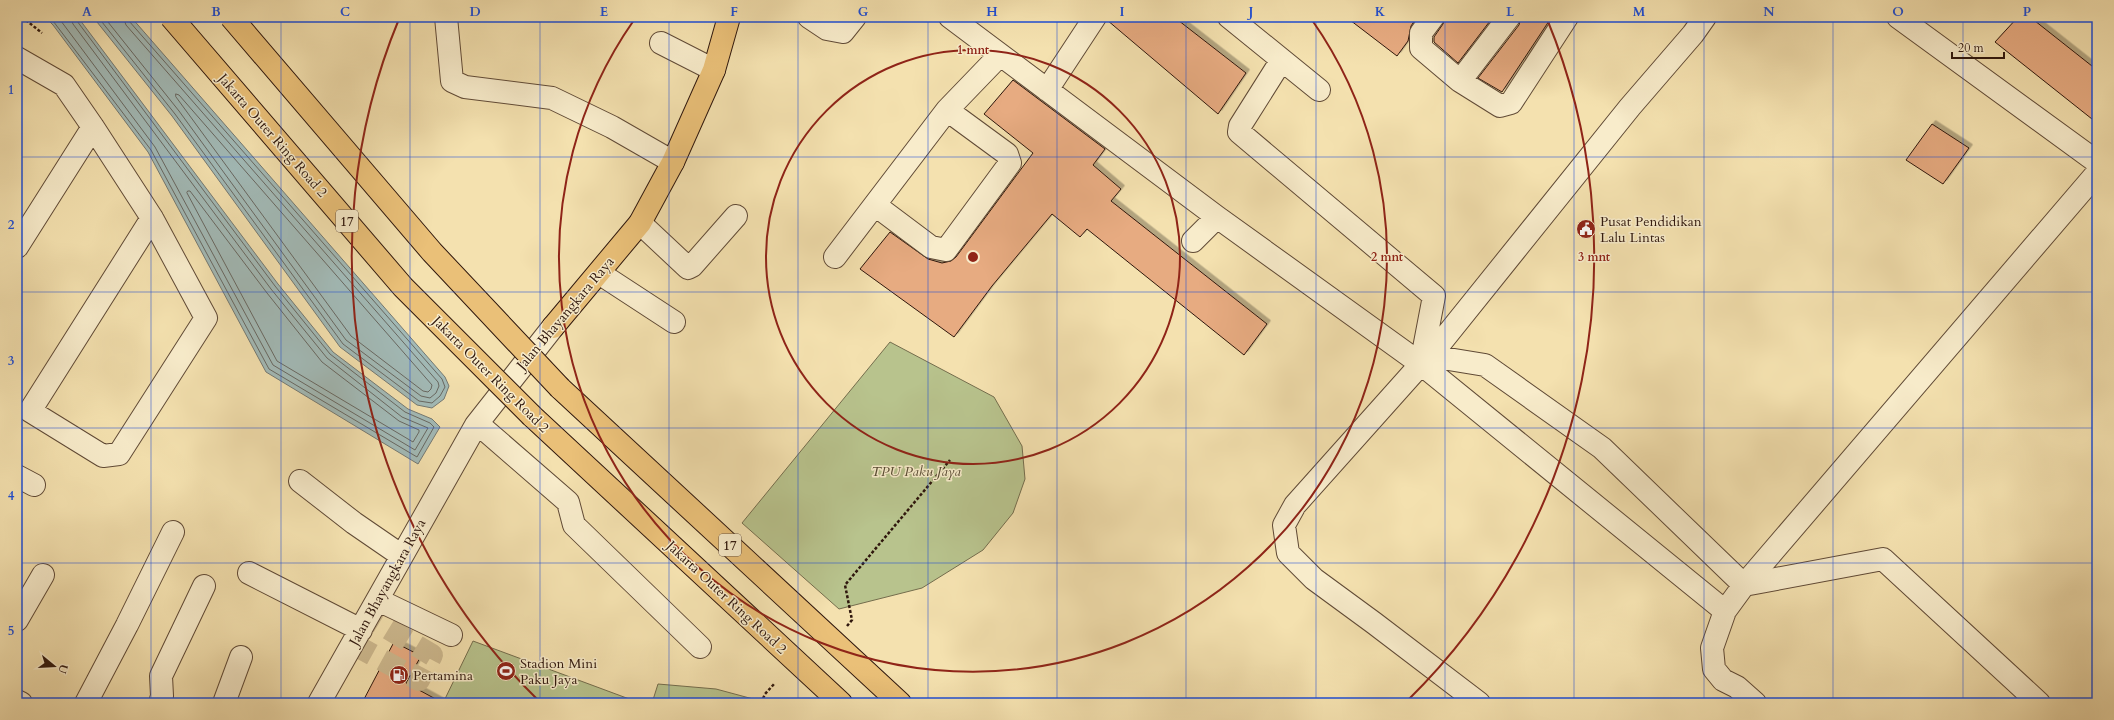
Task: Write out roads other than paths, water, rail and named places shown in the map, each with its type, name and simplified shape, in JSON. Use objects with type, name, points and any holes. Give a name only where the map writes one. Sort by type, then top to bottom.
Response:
[{"type":"main road","name":"Jakarta Outer Ring Road 2","points":[[171,17],[403,287],[532,416],[841,703]]},
{"type":"main road","name":"17","points":[[231,17],[432,252],[560,388],[900,703]]},
{"type":"main road","name":"Jalan Bhayangkara Raya","points":[[553,327],[640,223],[673,162],[714,70],[729,17]]},
{"type":"street","points":[[446,17],[452,81],[465,87],[552,98],[612,127],[673,162]]},
{"type":"street","points":[[809,17],[827,29],[843,32],[855,17]]},
{"type":"street","points":[[950,17],[1216,217],[1426,360],[1725,611]]},
{"type":"street","points":[[1047,90],[1095,17]]},
{"type":"street","points":[[1229,17],[1281,61],[1319,90]]},
{"type":"street","points":[[1433,17],[1421,33],[1421,48],[1460,81],[1500,106],[1511,103],[1567,17]]},
{"type":"street","points":[[1460,81],[1509,17]]},
{"type":"street","points":[[1479,703],[1314,579],[1288,553],[1284,525],[1295,505],[1426,360],[1635,102],[1693,34],[1705,17]]},
{"type":"street","points":[[1898,17],[2097,162]]},
{"type":"street","points":[[662,43],[714,70]]},
{"type":"street","points":[[835,258],[947,110],[1000,55]]},
{"type":"street","points":[[18,59],[64,85],[152,218],[206,318],[119,454],[103,456],[30,411],[152,218]]},
{"type":"street","points":[[1281,61],[1240,126],[1239,132],[1432,294],[1434,298],[1426,360]]},
{"type":"street","points":[[875,205],[931,248],[946,250],[1010,163],[1007,154],[947,110]]},
{"type":"street","points":[[17,247],[93,127]]},
{"type":"street","points":[[1755,703],[1736,687],[1723,680],[1714,669],[1712,648],[1725,611],[1744,585],[2097,172]]},
{"type":"street","points":[[640,223],[688,268],[692,266],[736,216]]},
{"type":"street","points":[[1193,241],[1216,217]]},
{"type":"street","points":[[599,272],[674,322]]},
{"type":"street","name":"Jalan Bhayangkara Raya","points":[[319,703],[476,424],[553,327]]},
{"type":"street","points":[[1426,360],[1485,365],[1596,443],[1744,585]]},
{"type":"street","points":[[476,424],[485,430],[568,502],[574,525],[700,647]]},
{"type":"street","points":[[300,481],[354,523],[402,556]]},
{"type":"street","points":[[86,703],[173,532]]},
{"type":"street","points":[[1744,585],[1883,559],[2039,703]]},
{"type":"street","points":[[249,573],[361,630]]},
{"type":"street","points":[[17,620],[43,576]]},
{"type":"street","points":[[160,703],[162,696],[161,676],[204,586]]},
{"type":"street","points":[[378,600],[451,635]]},
{"type":"street","points":[[224,703],[241,657]]},
{"type":"street","points":[[17,701],[21,703]]},
{"type":"water","points":[[45,17],[78,17],[278,284],[333,352],[408,409],[432,419],[440,427],[418,464],[266,372],[148,152],[53,25]]},
{"type":"water","points":[[93,17],[131,17],[445,377],[449,386],[444,399],[432,408],[417,405],[340,347],[172,116]]},
{"type":"tunnel","points":[[353,644],[419,680],[432,655],[369,617]]},
{"type":"place","name":"Pusat Pendidikan Lalu Lintas","points":[[1586,229]]},
{"type":"place","name":"Stadion Mini Paku Jaya","points":[[506,671]]},
{"type":"place","name":"Pertamina","points":[[399,675]]},
{"type":"park label","name":"TPU Paku Jaya","points":[[916,471]]}]
